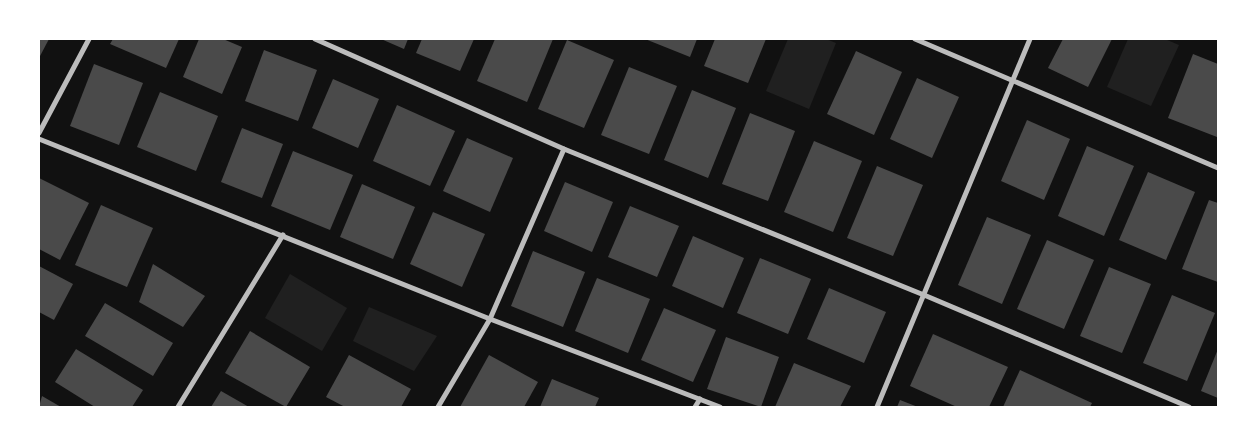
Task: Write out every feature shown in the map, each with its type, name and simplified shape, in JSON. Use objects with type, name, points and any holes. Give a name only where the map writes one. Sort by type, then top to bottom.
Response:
[{"type":"street","points":[[39,134],[89,39]]},
{"type":"street","points":[[315,39],[564,150],[924,295],[1189,407]]},
{"type":"street","points":[[915,39],[1218,168]]},
{"type":"street","points":[[877,407],[1030,39]]},
{"type":"street","points":[[39,139],[490,319],[720,407]]},
{"type":"street","points":[[438,407],[490,319],[564,150]]},
{"type":"street","points":[[178,407],[283,235]]},
{"type":"street","points":[[696,407],[700,399]]},
{"type":"shaded area","points":[[788,39],[826,39],[836,43],[809,109],[766,91]]},
{"type":"shaded area","points":[[1128,39],[1165,39],[1179,45],[1151,106],[1107,87]]},
{"type":"shaded area","points":[[290,274],[347,308],[322,351],[265,318]]},
{"type":"shaded area","points":[[369,307],[437,336],[414,371],[353,341]]},
{"type":"building","points":[[39,39],[49,39],[39,58]]},
{"type":"building","points":[[113,39],[179,39],[166,68],[110,44]]},
{"type":"building","points":[[199,39],[223,39],[242,47],[222,94],[183,77]]},
{"type":"building","points":[[381,39],[408,39],[404,49]]},
{"type":"building","points":[[422,39],[474,39],[460,71],[416,53]]},
{"type":"building","points":[[495,39],[553,39],[527,102],[477,81]]},
{"type":"building","points":[[645,39],[697,39],[690,57]]},
{"type":"building","points":[[715,39],[766,39],[748,83],[704,66]]},
{"type":"building","points":[[1063,39],[1112,39],[1088,87],[1048,68]]},
{"type":"building","points":[[567,40],[614,60],[584,128],[538,109]]},
{"type":"building","points":[[264,50],[317,70],[298,121],[245,101]]},
{"type":"building","points":[[856,51],[902,72],[874,135],[827,114]]},
{"type":"building","points":[[1193,54],[1218,64],[1217,137],[1168,118]]},
{"type":"building","points":[[94,64],[143,83],[119,145],[70,126]]},
{"type":"building","points":[[629,67],[677,86],[649,154],[601,135]]},
{"type":"building","points":[[917,78],[959,97],[932,158],[890,139]]},
{"type":"building","points":[[333,79],[379,99],[358,148],[312,128]]},
{"type":"building","points":[[692,90],[736,108],[708,178],[664,160]]},
{"type":"building","points":[[160,92],[218,116],[196,171],[137,147]]},
{"type":"building","points":[[397,105],[455,131],[430,186],[373,161]]},
{"type":"building","points":[[750,113],[795,131],[768,201],[722,184]]},
{"type":"building","points":[[1027,120],[1070,139],[1044,200],[1001,181]]},
{"type":"building","points":[[242,128],[283,144],[262,198],[221,182]]},
{"type":"building","points":[[467,138],[513,158],[490,212],[443,191]]},
{"type":"building","points":[[814,141],[862,161],[833,232],[784,212]]},
{"type":"building","points":[[1087,146],[1134,166],[1104,236],[1058,216]]},
{"type":"building","points":[[293,151],[353,175],[330,230],[271,206]]},
{"type":"building","points":[[877,166],[923,185],[893,256],[847,238]]},
{"type":"building","points":[[1148,172],[1195,192],[1166,260],[1119,240]]},
{"type":"building","points":[[39,178],[89,203],[60,260],[39,249]]},
{"type":"building","points":[[565,182],[613,202],[592,252],[544,231]]},
{"type":"building","points":[[362,184],[415,207],[393,259],[340,237]]},
{"type":"building","points":[[1209,200],[1218,203],[1218,282],[1182,269]]},
{"type":"building","points":[[101,205],[153,228],[127,287],[75,265]]},
{"type":"building","points":[[630,206],[679,226],[657,277],[608,257]]},
{"type":"building","points":[[433,212],[485,234],[462,287],[410,264]]},
{"type":"building","points":[[987,217],[1031,235],[1002,304],[958,285]]},
{"type":"building","points":[[693,236],[744,258],[723,308],[672,286]]},
{"type":"building","points":[[1047,240],[1094,260],[1064,329],[1017,309]]},
{"type":"building","points":[[533,251],[585,272],[563,327],[511,306]]},
{"type":"building","points":[[760,258],[811,279],[788,334],[737,313]]},
{"type":"building","points":[[153,264],[205,296],[183,327],[139,302]]},
{"type":"building","points":[[39,266],[73,284],[54,320],[39,312]]},
{"type":"building","points":[[1109,267],[1151,284],[1122,353],[1080,336]]},
{"type":"building","points":[[597,278],[650,299],[628,353],[575,331]]},
{"type":"building","points":[[829,288],[886,312],[864,363],[807,339]]},
{"type":"building","points":[[1172,295],[1215,313],[1187,381],[1143,363]]},
{"type":"building","points":[[105,303],[173,343],[153,376],[85,336]]},
{"type":"building","points":[[664,308],[716,330],[693,382],[641,360]]},
{"type":"building","points":[[250,331],[310,367],[286,407],[225,373]]},
{"type":"building","points":[[933,334],[1008,367],[989,407],[957,407],[910,386]]},
{"type":"building","points":[[726,337],[779,357],[761,407],[707,389]]},
{"type":"building","points":[[76,349],[143,390],[132,407],[95,407],[55,382]]},
{"type":"building","points":[[1218,349],[1218,398],[1201,391]]},
{"type":"building","points":[[349,355],[411,389],[401,407],[345,407],[326,397]]},
{"type":"building","points":[[489,355],[538,382],[524,407],[460,407]]},
{"type":"building","points":[[794,363],[851,386],[840,407],[775,407]]},
{"type":"building","points":[[1020,370],[1092,403],[1090,407],[1003,407]]},
{"type":"building","points":[[552,379],[599,398],[595,407],[540,407]]},
{"type":"building","points":[[221,391],[249,407],[211,407]]},
{"type":"building","points":[[42,396],[61,407],[39,407]]},
{"type":"building","points":[[900,400],[918,407],[897,407]]}]
